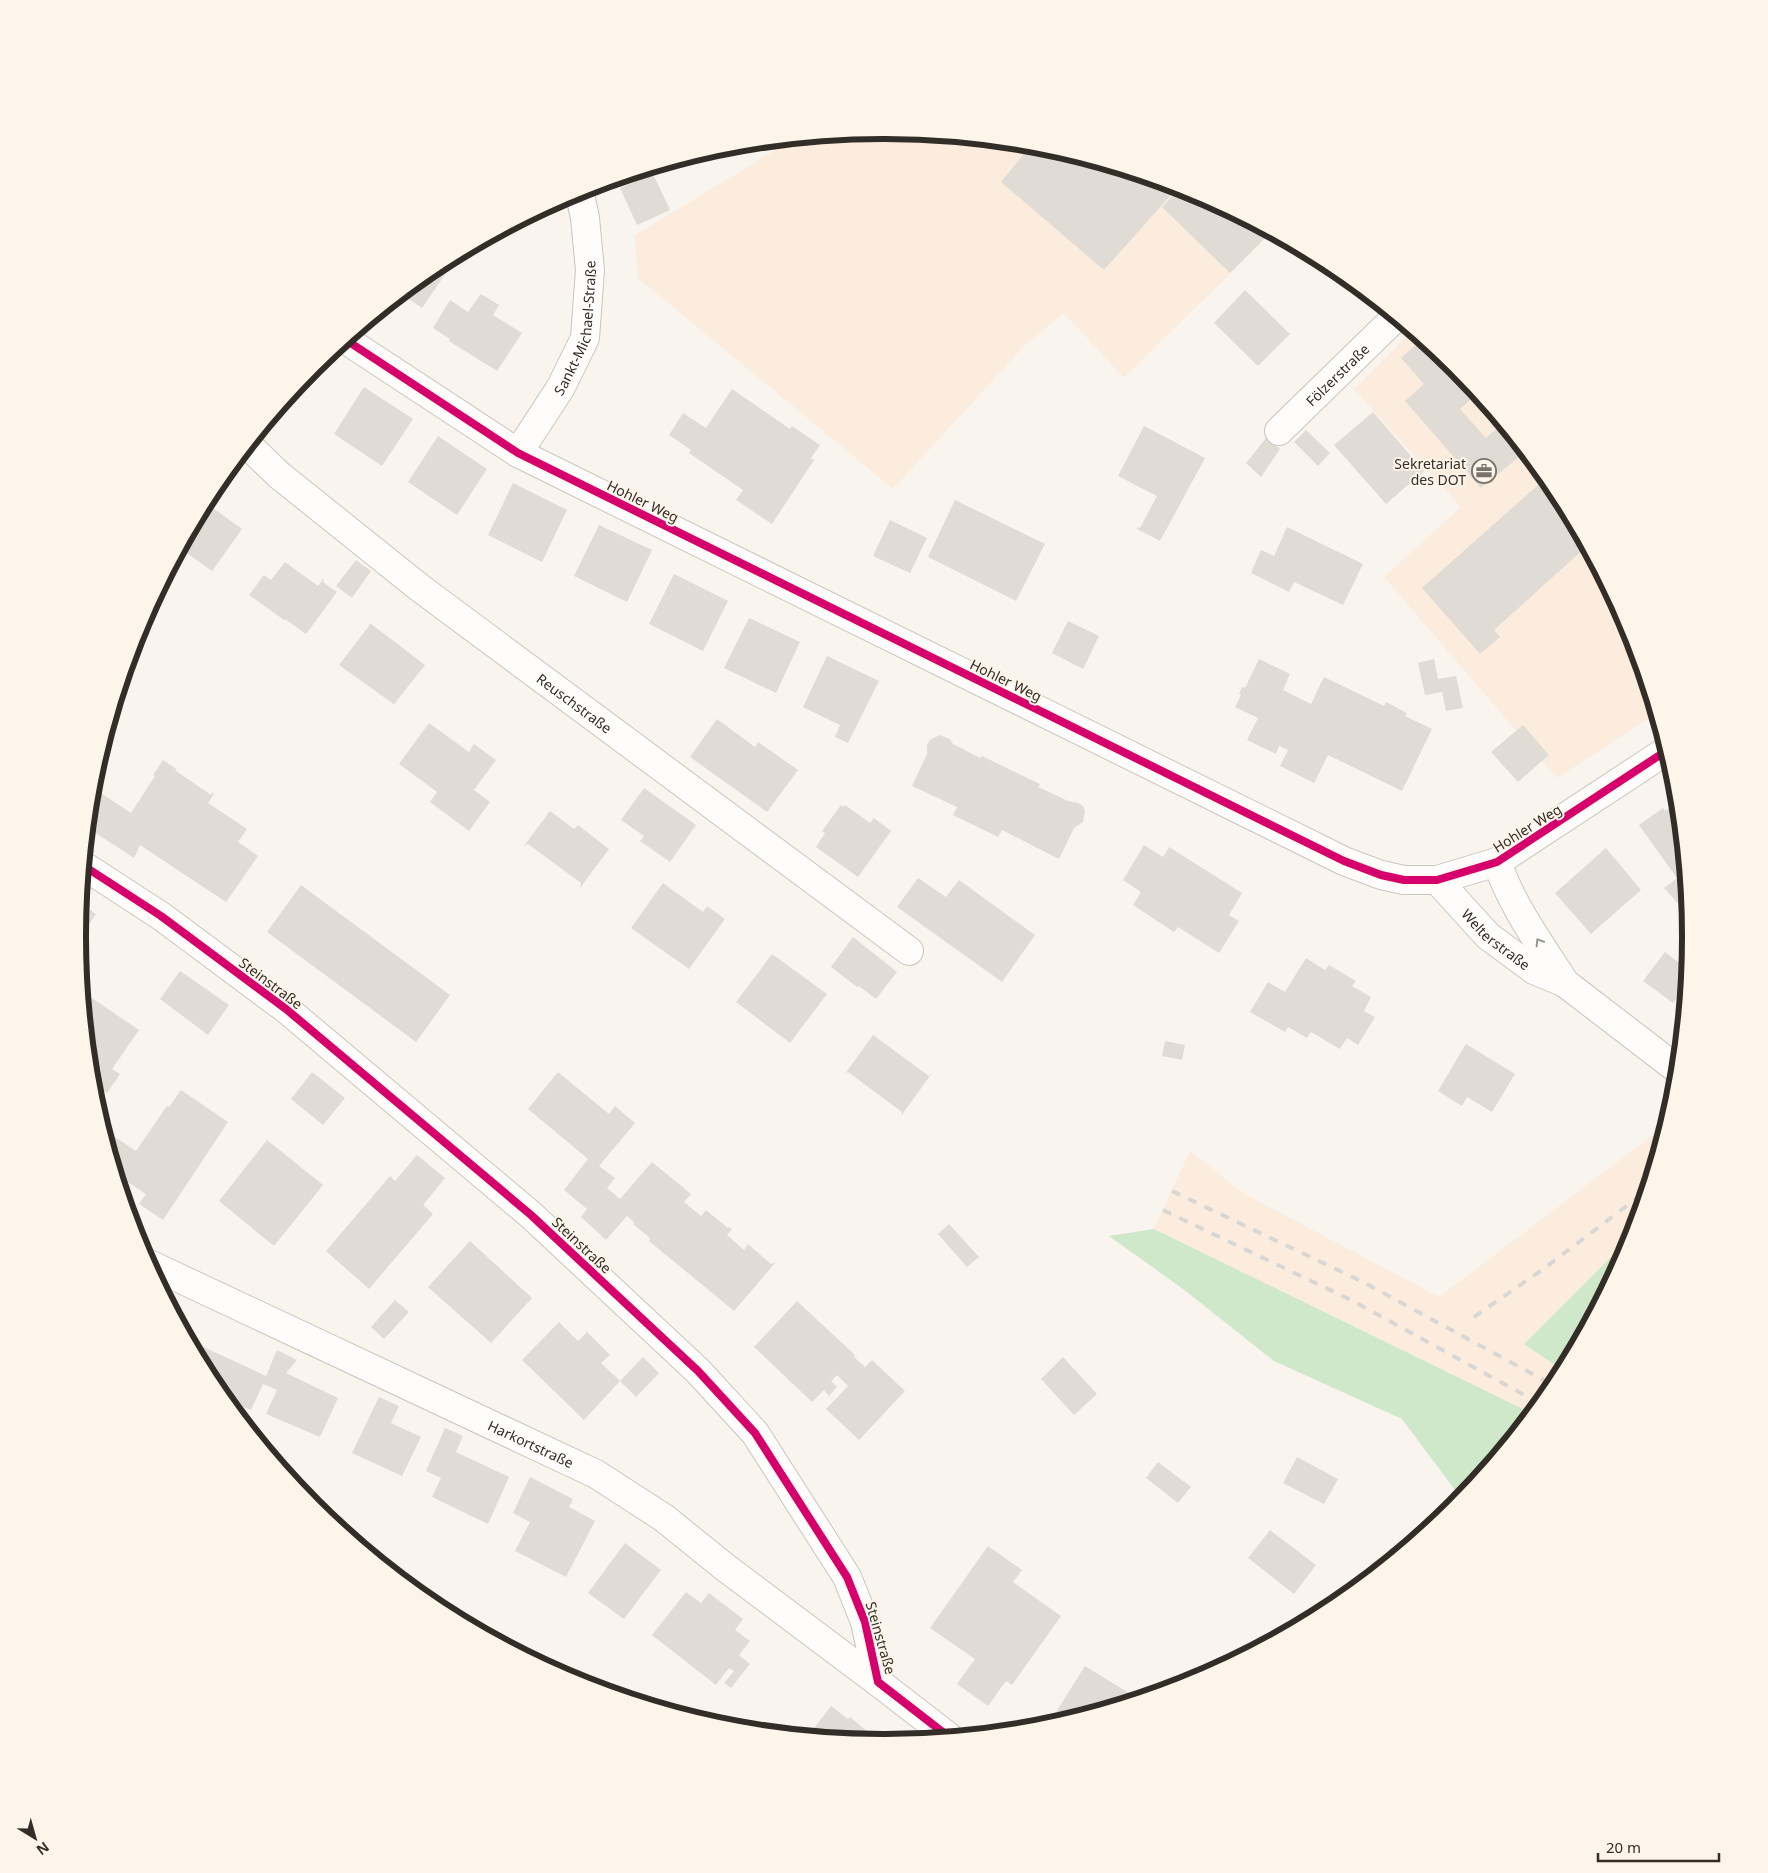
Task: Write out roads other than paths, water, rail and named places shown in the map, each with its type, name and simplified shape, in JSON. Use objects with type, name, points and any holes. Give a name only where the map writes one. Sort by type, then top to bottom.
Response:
[{"type":"street","name":"Sankt-Michael-Straße","points":[[518,453],[561,387],[585,338],[590,270],[585,218],[580,199]]},
{"type":"street","name":"Fölzerstraße","points":[[1279,431],[1391,322]]},
{"type":"street","name":"Hohler Weg","points":[[351,343],[518,453],[1344,861],[1381,875],[1404,880],[1437,880],[1498,862],[1660,755]]},
{"type":"street","name":"Reuschstraße","points":[[252,449],[279,475],[420,588],[909,952]]},
{"type":"street","name":"Welterstraße","points":[[1498,862],[1503,879],[1524,919],[1565,983]]},
{"type":"street","name":"Steinstraße","points":[[89,870],[161,916],[286,1009],[531,1215],[698,1371],[755,1433],[847,1577],[865,1622],[878,1682],[943,1732]]},
{"type":"street","name":"Welterstraße","points":[[1437,880],[1488,936],[1534,970],[1565,983],[1671,1063]]},
{"type":"street","name":"Harkortstraße","points":[[160,1269],[596,1474],[664,1518],[726,1568],[878,1682]]},
{"type":"railway","points":[[1172,1191],[1363,1282],[1546,1382]]},
{"type":"railway","points":[[1474,1317],[1542,1270],[1637,1198]]},
{"type":"railway","points":[[1163,1210],[1353,1301],[1533,1400]]},
{"type":"place","name":"Sekretariat des DOT","points":[[1484,471]]}]
